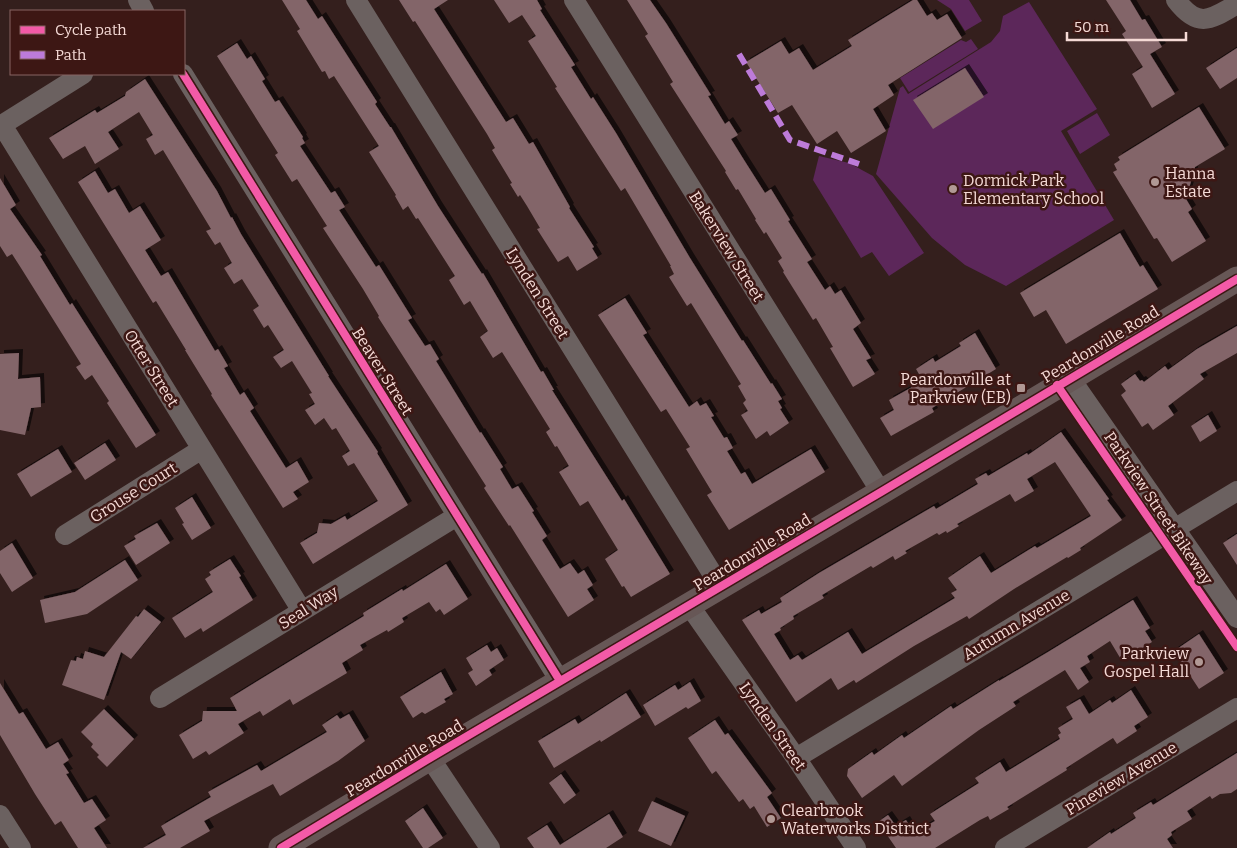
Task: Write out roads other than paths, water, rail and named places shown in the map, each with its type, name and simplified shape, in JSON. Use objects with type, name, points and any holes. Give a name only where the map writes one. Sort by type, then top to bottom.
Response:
[{"type":"main road","name":"Peardonville Road","points":[[281,848],[1237,279]]},
{"type":"street","name":"Lynden Street","points":[[356,0],[720,586]]},
{"type":"street","name":"Bakerview Street","points":[[574,0],[881,492]]},
{"type":"street","points":[[1176,0],[1186,13],[1194,18],[1203,19],[1215,16],[1237,4]]},
{"type":"street","points":[[1,125],[81,75]]},
{"type":"street","name":"Beaver Street","points":[[184,75],[560,681]]},
{"type":"street","name":"Otter Street","points":[[1,125],[302,611]]},
{"type":"street","points":[[1070,378],[1237,618]]},
{"type":"street","name":"Grouse Court","points":[[65,535],[202,449]]},
{"type":"street","name":"Autumn Avenue","points":[[796,758],[1237,491]]},
{"type":"street","name":"Seal Way","points":[[160,698],[457,516]]},
{"type":"street","name":"Lynden Street","points":[[689,605],[796,758],[856,848]]},
{"type":"street","name":"Pineview Avenue","points":[[1005,848],[1237,708]]},
{"type":"street","points":[[430,758],[490,848]]},
{"type":"street","points":[[0,815],[21,848]]},
{"type":"place","name":"Hanna Estate","points":[[1155,182]]},
{"type":"place","name":"Dormick Park Elementary School","points":[[953,189]]},
{"type":"place","name":"Peardonville at Parkview (EB)","points":[[1021,388]]},
{"type":"place","name":"Parkview Gospel Hall","points":[[1199,662]]},
{"type":"place","name":"Clearbrook Waterworks District","points":[[771,819]]}]
